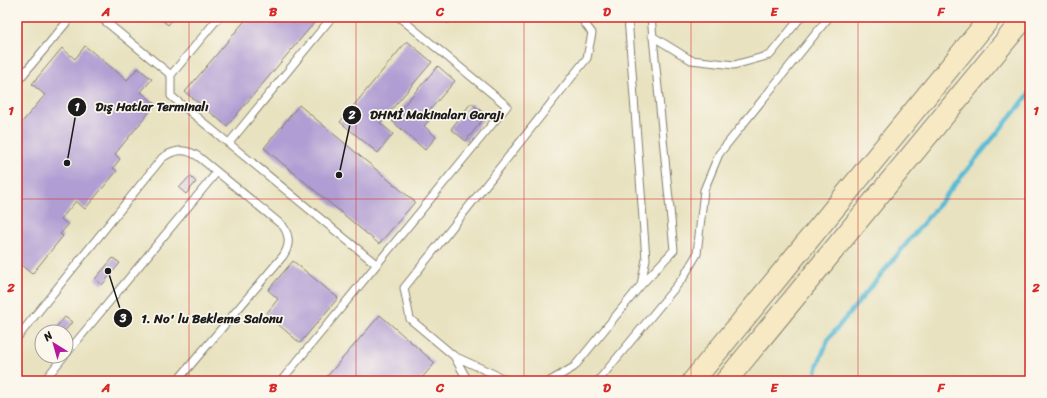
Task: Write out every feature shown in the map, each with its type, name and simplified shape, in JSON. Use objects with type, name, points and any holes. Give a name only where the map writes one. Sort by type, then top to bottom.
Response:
[{"type":"main road","points":[[693,381],[991,17]]},
{"type":"main road","points":[[726,381],[1024,17]]},
{"type":"lane","points":[[17,82],[71,17]]},
{"type":"lane","points":[[100,17],[170,75]]},
{"type":"lane","points":[[218,17],[170,75],[171,96],[376,264]]},
{"type":"lane","points":[[229,143],[332,17]]},
{"type":"lane","points":[[281,381],[507,106],[399,17]]},
{"type":"lane","points":[[509,381],[454,356],[410,319],[404,288],[587,58],[592,33],[580,17]]},
{"type":"lane","points":[[628,17],[646,260],[641,285]]},
{"type":"lane","points":[[550,381],[574,367],[641,285],[674,250],[651,17]]},
{"type":"lane","points":[[652,36],[691,60],[734,65],[770,55],[801,17]]},
{"type":"lane","points":[[813,37],[821,17]]},
{"type":"lane","points":[[598,381],[683,278],[697,254],[704,190],[719,154],[829,17]]},
{"type":"lane","points":[[17,338],[162,158],[175,151],[188,151],[200,156],[217,172],[283,226],[288,235],[288,246],[283,256],[177,381]]},
{"type":"lane","points":[[74,344],[217,172]]},
{"type":"lane","points":[[454,356],[468,381]]},
{"type":"lane","points":[[44,381],[58,364]]},
{"type":"building","points":[[158,17],[175,17],[168,25]]},
{"type":"building","points":[[248,17],[319,17],[227,126],[185,92]]},
{"type":"building","points":[[407,41],[432,62],[380,123],[393,134],[378,153],[340,122]]},
{"type":"building","points":[[85,46],[127,80],[138,68],[152,79],[141,92],[156,104],[115,154],[120,159],[113,168],[117,171],[85,209],[76,201],[61,219],[68,225],[60,234],[63,236],[32,274],[21,265],[17,270],[17,128],[45,95],[32,84],[62,48],[75,59]]},
{"type":"building","points":[[438,66],[455,81],[428,112],[433,116],[424,126],[436,137],[425,150],[391,120]]},
{"type":"building","points":[[471,103],[486,115],[466,141],[451,129]]},
{"type":"building","points":[[299,105],[415,202],[379,244],[264,148]]},
{"type":"building","points":[[190,176],[196,182],[186,194],[179,188]]},
{"type":"building","points":[[113,258],[120,263],[102,285],[95,279]]},
{"type":"building","points":[[293,261],[338,298],[300,343],[266,314],[278,299],[268,290]]},
{"type":"building","points":[[380,315],[435,363],[419,381],[323,381]]},
{"type":"building","points":[[65,317],[72,322],[70,324],[59,324]]},
{"type":"waterway","points":[[814,381],[818,364],[829,338],[1030,93]]},
{"type":"place","name":"Dış Hatlar Terminalı","points":[[67,163]]},
{"type":"place","name":"DHMİ Makinaları Garajı","points":[[339,175]]},
{"type":"place","name":"1. No' lu Bekleme Salonu","points":[[108,271]]}]
